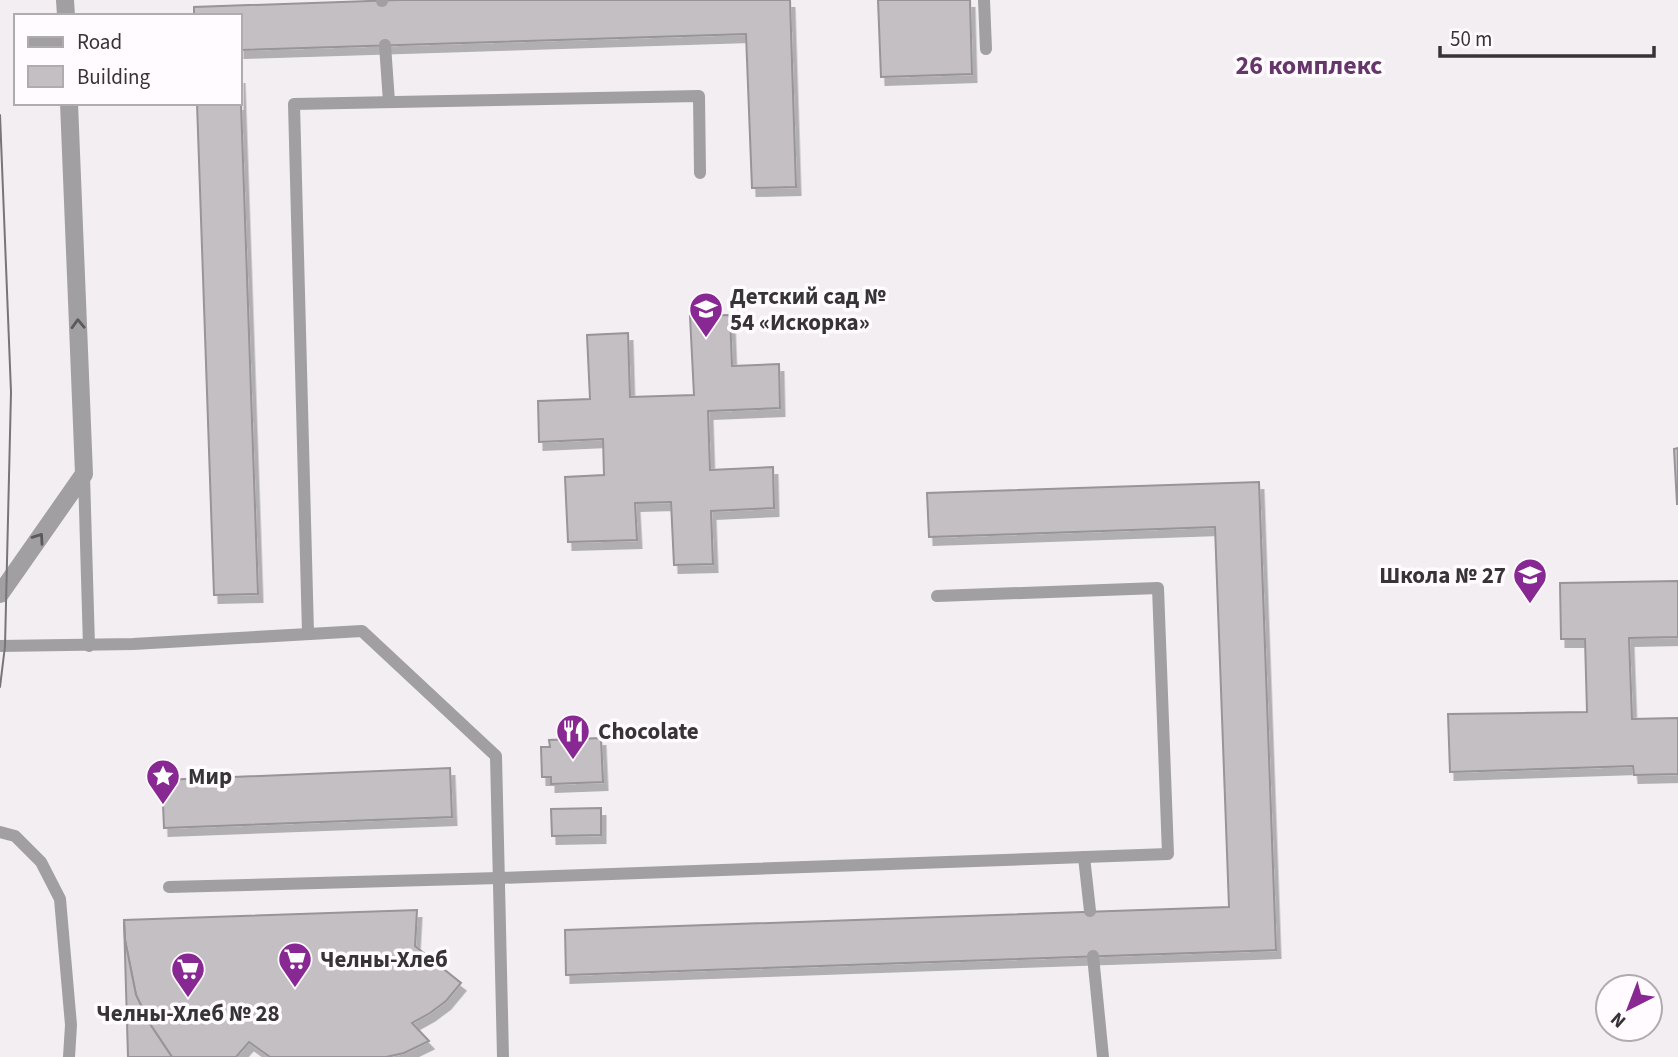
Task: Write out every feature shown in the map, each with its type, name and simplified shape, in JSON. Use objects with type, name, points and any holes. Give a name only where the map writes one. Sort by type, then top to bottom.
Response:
[{"type":"street","points":[[0,594],[84,474],[69,105]]},
{"type":"lane","points":[[984,0],[986,49]]},
{"type":"lane","points":[[385,45],[389,102]]},
{"type":"lane","points":[[308,633],[294,104],[699,96],[700,173]]},
{"type":"lane","points":[[84,474],[89,646]]},
{"type":"lane","points":[[169,887],[1168,854],[1158,588],[937,596]]},
{"type":"lane","points":[[0,646],[89,646],[362,631],[496,756],[503,1057]]},
{"type":"lane","points":[[0,832],[15,836],[41,862],[61,899],[71,1026],[69,1057]]},
{"type":"lane","points":[[1084,857],[1090,911]]},
{"type":"lane","points":[[1093,956],[1104,1057]]},
{"type":"building","points":[[398,0],[790,0],[796,187],[752,188],[746,34],[242,50],[242,14],[194,14],[194,7]]},
{"type":"building","points":[[878,0],[970,0],[972,74],[881,77]]},
{"type":"building","points":[[197,105],[241,105],[258,594],[214,595]]},
{"type":"building","points":[[730,315],[732,366],[779,364],[780,408],[708,411],[710,470],[773,467],[774,508],[711,511],[713,564],[674,565],[671,502],[635,503],[637,540],[568,542],[565,477],[604,475],[603,439],[539,442],[538,401],[590,399],[587,335],[628,333],[630,397],[694,395],[690,316]]},
{"type":"building","points":[[1678,448],[1678,504],[1677,504],[1674,449]]},
{"type":"building","points":[[1259,482],[1276,950],[566,975],[565,930],[1229,907],[1215,527],[929,537],[927,493]]},
{"type":"building","points":[[1678,581],[1678,637],[1629,638],[1632,719],[1678,718],[1678,774],[1634,775],[1633,766],[1450,772],[1448,714],[1587,712],[1585,639],[1561,639],[1560,583]]},
{"type":"building","points":[[601,738],[603,782],[551,784],[551,777],[542,777],[541,747],[550,747],[549,740]]},
{"type":"building","points":[[450,768],[452,817],[164,828],[162,780]]},
{"type":"building","points":[[601,808],[601,835],[552,836],[551,809]]},
{"type":"building","name":"Челны-Хлеб","points":[[417,910],[415,946],[461,983],[446,1001],[412,1023],[429,1041],[404,1053],[386,1057],[270,1057],[249,1042],[236,1057],[172,1057],[150,1024],[136,995],[125,940],[124,920]]},
{"type":"building","points":[[124,920],[125,940],[136,995],[150,1024],[172,1057],[128,1057]]},
{"type":"tram line","points":[[0,115],[11,392],[5,646],[0,687]]},
{"type":"place","name":"Детский сад № 54 «Искорка»","points":[[706,339]]},
{"type":"place","name":"Школа № 27","points":[[1530,605]]},
{"type":"place","name":"Chocolate","points":[[573,761]]},
{"type":"place","name":"Мир","points":[[163,806]]},
{"type":"place","name":"Челны-Хлеб","points":[[295,989]]},
{"type":"place","name":"Челны-Хлеб № 28","points":[[188,999]]},
{"type":"district","name":"26 комплекс","points":[[1309,65]]}]
